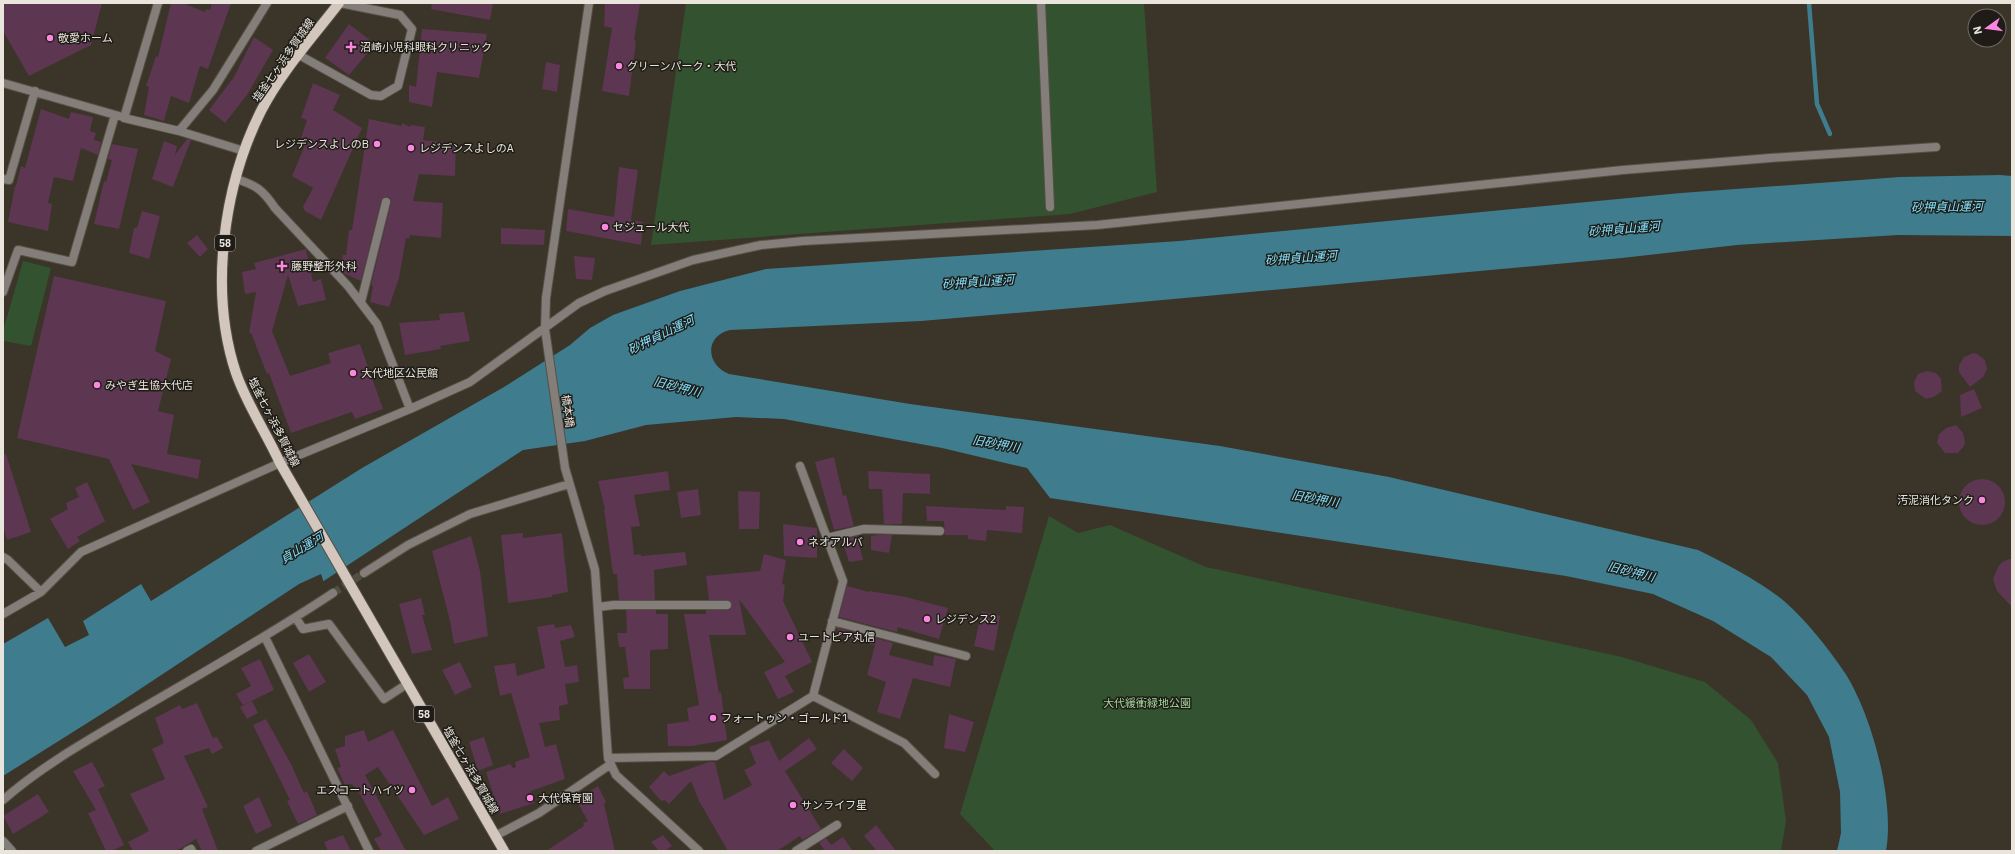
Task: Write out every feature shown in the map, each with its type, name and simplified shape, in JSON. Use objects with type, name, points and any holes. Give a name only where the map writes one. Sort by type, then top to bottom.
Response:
[{"type":"main road","name":"塩釜七ヶ浜多賀城線","points":[[339,3],[272,93],[262,110],[244,151],[228,217],[223,256],[222,301],[225,329],[236,373],[246,397],[280,462],[344,576],[504,851]]},
{"type":"street","points":[[124,118],[158,3]]},
{"type":"street","points":[[179,131],[213,90],[267,3]]},
{"type":"street","points":[[299,55],[371,94],[381,96],[398,86],[412,29],[400,15],[339,3]]},
{"type":"street","name":"橋本橋","points":[[589,3],[546,298],[545,329],[565,468],[595,570],[609,761]]},
{"type":"street","points":[[1041,3],[1050,208]]},
{"type":"street","points":[[3,83],[124,118],[179,131],[244,151]]},
{"type":"street","points":[[3,179],[9,180],[35,92]]},
{"type":"street","points":[[3,292],[18,250],[72,262],[115,115]]},
{"type":"street","points":[[3,614],[40,592],[81,552],[280,462],[410,409],[470,382],[579,303],[605,291],[693,260],[761,245],[803,241],[1097,224],[1615,171],[1770,158],[1936,147]]},
{"type":"street","points":[[236,179],[254,184],[266,195],[275,208],[348,286],[361,302],[377,324],[410,409]]},
{"type":"street","points":[[361,302],[386,202]]},
{"type":"street","points":[[495,836],[539,813],[609,761],[716,756],[813,696],[843,581],[800,466]]},
{"type":"street","points":[[364,573],[408,545],[470,514],[569,484]]},
{"type":"street","points":[[827,538],[864,530],[940,531]]},
{"type":"street","points":[[3,557],[8,560],[40,592]]},
{"type":"street","points":[[3,800],[28,778],[62,755],[265,637],[333,593]]},
{"type":"street","points":[[598,607],[614,605],[727,605]]},
{"type":"street","points":[[296,618],[303,629],[329,624],[384,699],[407,684]]},
{"type":"street","points":[[832,621],[966,656]]},
{"type":"street","points":[[265,637],[369,851]]},
{"type":"street","points":[[813,696],[904,743],[935,774]]},
{"type":"street","points":[[609,761],[616,775],[699,851]]},
{"type":"street","points":[[256,851],[348,806]]},
{"type":"street","points":[[796,851],[837,825]]},
{"type":"street","points":[[3,841],[12,851]]},
{"type":"street","points":[[187,851],[191,849],[192,851]]},
{"type":"green space","points":[[686,3],[1144,3],[1157,192],[1070,214],[651,245]]},
{"type":"green space","points":[[23,261],[51,268],[31,346],[3,341],[3,331]]},
{"type":"green space","name":"大代緩衝緑地公園","points":[[1049,516],[1078,533],[1110,525],[1206,567],[1622,657],[1705,682],[1751,720],[1778,763],[1786,821],[1781,851],[995,851],[960,814]]},
{"type":"water","points":[[2012,176],[2012,236],[1898,235],[1737,245],[1622,258],[921,321],[730,330],[722,333],[712,344],[712,358],[721,370],[729,374],[910,404],[1220,446],[1389,477],[1698,550],[1732,567],[1774,593],[1784,601],[1817,635],[1845,673],[1864,712],[1879,759],[1887,808],[1888,831],[1886,851],[1837,851],[1841,833],[1840,792],[1829,737],[1807,695],[1771,657],[1713,621],[1653,594],[1566,576],[1050,498],[1027,468],[942,448],[784,419],[736,417],[646,425],[585,441],[523,450],[310,590],[108,710],[3,776],[3,644],[48,618],[65,647],[89,635],[83,621],[141,584],[151,601],[362,468],[504,387],[570,345],[590,328],[613,315],[680,291],[766,269],[1179,241],[1681,193],[1900,177]]},
{"type":"pier","points":[[321,574],[324,583],[109,711],[31,761],[299,584]]},
{"type":"building","name":"敬愛ホーム","points":[[3,3],[102,3],[91,45],[29,76],[3,31]]},
{"type":"building","points":[[171,3],[183,3],[205,12],[206,9],[210,10],[212,3],[231,3],[208,69],[200,66],[189,103],[171,96],[164,121],[144,115],[149,87],[146,86],[156,56],[158,57]]},
{"type":"building","points":[[432,3],[493,3],[490,20],[431,9]]},
{"type":"building","points":[[605,3],[640,3],[634,40],[636,41],[629,96],[602,91],[612,28],[604,26]]},
{"type":"building","points":[[349,24],[375,44],[349,75],[325,58]]},
{"type":"building","points":[[422,29],[487,34],[479,78],[437,72],[432,107],[409,102],[409,85],[416,87]]},
{"type":"building","points":[[254,37],[273,50],[247,95],[225,123],[209,110],[234,77]]},
{"type":"building","points":[[546,62],[560,65],[557,92],[542,89]]},
{"type":"building","points":[[313,83],[340,95],[333,110],[362,128],[321,220],[305,211],[303,207],[313,188],[292,176],[306,143],[300,141],[307,120],[301,118]]},
{"type":"building","points":[[41,109],[69,119],[71,112],[93,117],[90,131],[96,133],[94,140],[101,142],[98,155],[81,148],[73,181],[54,177],[48,203],[52,204],[48,231],[8,222],[15,186],[21,166],[25,168]]},
{"type":"building","points":[[369,119],[402,126],[402,123],[410,127],[411,125],[425,127],[423,140],[456,144],[455,176],[419,174],[413,201],[443,203],[441,238],[410,235],[409,239],[406,238],[399,278],[389,307],[370,302],[373,286],[371,285],[391,203],[390,198],[384,197],[381,201],[361,281],[345,274],[339,268],[343,255],[346,255],[349,230],[352,230]]},
{"type":"building","points":[[187,139],[191,140],[173,187],[152,179],[164,141],[177,146],[175,155]]},
{"type":"building","points":[[112,144],[138,149],[119,229],[94,224],[104,181],[106,182],[112,160],[108,159]]},
{"type":"building","name":"セジュール大代","points":[[619,167],[638,170],[631,220],[643,222],[641,245],[566,231],[568,209],[614,217]]},
{"type":"building","points":[[142,211],[160,216],[149,259],[129,253],[134,228],[137,228]]},
{"type":"building","points":[[501,228],[545,230],[544,245],[501,244]]},
{"type":"building","points":[[197,235],[208,249],[200,257],[187,243]]},
{"type":"building","points":[[306,249],[313,282],[321,279],[326,300],[298,306],[288,275],[272,331],[290,376],[331,363],[328,353],[360,344],[383,409],[355,419],[352,412],[291,433],[269,373],[267,374],[251,333],[249,333],[256,292],[245,294],[242,272],[256,269],[254,263]]},
{"type":"building","points":[[574,256],[595,258],[592,280],[576,279]]},
{"type":"building","name":"みやぎ生協大代店","points":[[54,276],[166,301],[155,351],[171,359],[158,411],[174,415],[167,454],[201,460],[198,479],[131,464],[150,502],[133,510],[109,459],[17,438]]},
{"type":"building","points":[[464,312],[470,341],[440,346],[441,349],[405,355],[399,323],[440,320],[439,314]]},
{"type":"building","points":[[1973,353],[1985,360],[1987,369],[1983,377],[1970,387],[1959,372],[1959,365],[1964,357]]},
{"type":"building","points":[[1927,371],[1936,373],[1941,379],[1942,391],[1934,397],[1926,399],[1915,391],[1914,382],[1918,374]]},
{"type":"building","points":[[1974,389],[1982,408],[1961,417],[1960,395]]},
{"type":"building","points":[[1956,425],[1963,433],[1965,442],[1964,446],[1958,453],[1945,453],[1937,443],[1939,434],[1946,428]]},
{"type":"building","points":[[3,454],[6,454],[31,532],[7,540],[3,526]]},
{"type":"building","points":[[834,457],[843,496],[846,495],[854,526],[834,530],[815,462]]},
{"type":"building","points":[[668,471],[670,490],[634,495],[640,526],[631,527],[634,555],[641,554],[641,556],[685,552],[687,565],[654,570],[655,600],[619,600],[617,574],[613,574],[605,509],[598,481]]},
{"type":"building","points":[[868,471],[930,474],[930,494],[903,493],[902,524],[884,524],[882,489],[869,489]]},
{"type":"building","name":"汚泥消化タンク","points":[[1982,479],[1995,483],[2001,489],[2005,502],[2001,515],[1995,521],[1982,525],[1969,521],[1963,515],[1959,502],[1963,489],[1969,483]]},
{"type":"building","points":[[87,482],[105,521],[77,537],[80,541],[68,549],[50,519],[68,509],[66,503],[79,497],[75,488]]},
{"type":"building","points":[[698,489],[701,515],[681,518],[677,492]]},
{"type":"building","points":[[738,491],[760,492],[759,529],[739,529]]},
{"type":"building","points":[[926,506],[1006,510],[1006,506],[1024,507],[1022,533],[987,530],[986,541],[968,539],[968,535],[945,535],[944,521],[927,521]]},
{"type":"building","name":"ネオアルバ","points":[[783,524],[817,528],[817,558],[784,556]]},
{"type":"building","points":[[523,533],[523,538],[562,533],[568,592],[552,595],[552,597],[508,603],[501,535]]},
{"type":"building","points":[[892,535],[889,553],[871,550],[871,536]]},
{"type":"building","points":[[471,536],[480,571],[488,636],[454,644],[450,621],[432,551]]},
{"type":"building","points":[[857,536],[863,560],[849,562],[842,540]]},
{"type":"building","points":[[764,554],[786,560],[782,584],[785,585],[783,601],[812,662],[785,676],[794,692],[778,699],[764,672],[785,662],[739,599],[746,635],[709,635],[719,693],[721,692],[727,740],[692,746],[668,746],[667,724],[689,721],[687,708],[699,705],[684,614],[706,614],[706,610],[730,610],[732,605],[729,600],[709,600],[706,576],[760,571]]},
{"type":"building","points":[[2012,558],[2012,607],[1997,591],[1993,579],[2002,562]]},
{"type":"building","points":[[847,586],[869,592],[906,597],[948,608],[939,639],[898,627],[897,632],[839,617]]},
{"type":"building","points":[[421,598],[425,615],[422,615],[432,650],[412,654],[399,604]]},
{"type":"building","points":[[626,610],[656,610],[656,614],[668,614],[668,649],[650,650],[650,689],[624,689],[623,678],[629,677],[625,647],[619,647],[617,633],[627,633]]},
{"type":"building","points":[[982,611],[1000,616],[994,651],[974,646]]},
{"type":"building","points":[[554,624],[555,628],[571,625],[575,637],[560,641],[565,667],[577,665],[579,682],[565,684],[568,704],[559,706],[560,720],[539,723],[545,747],[556,744],[565,779],[531,791],[534,803],[500,814],[486,772],[510,764],[513,768],[516,767],[515,762],[530,757],[511,693],[500,696],[494,666],[515,663],[517,676],[545,668],[537,627]]},
{"type":"building","points":[[838,628],[893,643],[889,655],[933,666],[934,655],[956,659],[950,687],[913,678],[900,719],[877,712],[886,682],[867,675],[875,645],[838,635]]},
{"type":"building","points":[[309,654],[326,682],[309,692],[293,663]]},
{"type":"building","points":[[260,659],[274,690],[243,705],[236,694],[251,686],[241,668]]},
{"type":"building","points":[[460,662],[472,687],[455,695],[442,670]]},
{"type":"building","points":[[252,701],[258,713],[247,719],[240,707]]},
{"type":"building","points":[[197,703],[213,738],[217,737],[223,748],[212,754],[209,748],[184,756],[208,807],[202,809],[218,851],[202,851],[196,839],[176,851],[133,851],[128,842],[149,831],[130,794],[165,779],[152,749],[164,743],[155,718],[180,705],[182,709]]},
{"type":"building","points":[[949,714],[974,722],[965,752],[944,748]]},
{"type":"building","points":[[266,719],[291,764],[304,793],[307,791],[317,815],[298,824],[287,801],[290,800],[253,725]]},
{"type":"building","points":[[364,730],[368,742],[393,730],[432,806],[448,797],[459,819],[424,835],[378,767],[365,775],[406,851],[381,851],[374,839],[382,835],[360,794],[352,784],[345,785],[337,768],[341,767],[335,749],[345,746],[345,736]]},
{"type":"building","points":[[484,737],[493,765],[478,771],[469,742]]},
{"type":"building","points":[[809,738],[817,749],[785,771],[821,829],[802,840],[800,836],[777,851],[728,851],[699,801],[691,781],[669,804],[665,800],[661,801],[649,787],[664,771],[669,776],[709,762],[715,762],[724,800],[752,785],[744,770],[756,764],[749,747],[769,740],[779,761]]},
{"type":"building","points":[[844,749],[863,768],[852,781],[831,763]]},
{"type":"building","points":[[92,762],[105,786],[98,789],[124,845],[112,851],[106,851],[88,813],[96,810],[73,771]]},
{"type":"building","points":[[598,786],[606,802],[604,804],[615,851],[546,851],[584,826],[583,823],[588,821],[576,800]]},
{"type":"building","points":[[38,794],[49,812],[13,834],[3,816]]},
{"type":"building","points":[[259,797],[272,826],[256,834],[243,806]]},
{"type":"building","points":[[876,825],[896,851],[877,851],[864,836]]},
{"type":"building","points":[[343,835],[351,851],[328,851],[324,842]]},
{"type":"building","points":[[663,835],[672,846],[665,851],[659,851],[651,842]]},
{"type":"building","points":[[843,837],[853,851],[821,851],[824,849],[819,843],[826,838],[831,845]]},
{"type":"waterway","points":[[1809,3],[1817,104],[1830,134]]},
{"type":"tunnel","points":[[333,593],[364,573]]},
{"type":"place","name":"敬愛ホーム","points":[[50,38]]},
{"type":"place","name":"沼崎小児科眼科クリニック","points":[[351,47]]},
{"type":"place","name":"グリーンパーク・大代","points":[[619,66]]},
{"type":"place","name":"レジデンスよしのB","points":[[377,144]]},
{"type":"place","name":"レジデンスよしのA","points":[[411,148]]},
{"type":"place","name":"セジュール大代","points":[[605,227]]},
{"type":"place","name":"藤野整形外科","points":[[282,266]]},
{"type":"place","name":"大代地区公民館","points":[[353,373]]},
{"type":"place","name":"みやぎ生協大代店","points":[[97,385]]},
{"type":"place","name":"汚泥消化タンク","points":[[1982,500]]},
{"type":"place","name":"ネオアルバ","points":[[800,542]]},
{"type":"place","name":"レジデンス2","points":[[927,619]]},
{"type":"place","name":"ユートピア丸信","points":[[790,637]]},
{"type":"place","name":"フォートゥン・ゴールド1","points":[[713,718]]},
{"type":"place","name":"エスコートハイツ","points":[[412,790]]},
{"type":"place","name":"大代保育園","points":[[530,798]]},
{"type":"place","name":"サンライフ星","points":[[793,805]]},
{"type":"water label","name":"砂押貞山運河","points":[[1947,207]]},
{"type":"water label","name":"砂押貞山運河","points":[[1624,229]]},
{"type":"water label","name":"砂押貞山運河","points":[[1301,258]]},
{"type":"water label","name":"砂押貞山運河","points":[[978,282]]},
{"type":"water label","name":"砂押貞山運河","points":[[661,335]]},
{"type":"water label","name":"旧砂押川","points":[[677,387]]},
{"type":"water label","name":"旧砂押川","points":[[996,444]]},
{"type":"water label","name":"旧砂押川","points":[[1315,499]]},
{"type":"water label","name":"貞山運河","points":[[302,548]]},
{"type":"water label","name":"旧砂押川","points":[[1631,572]]}]
